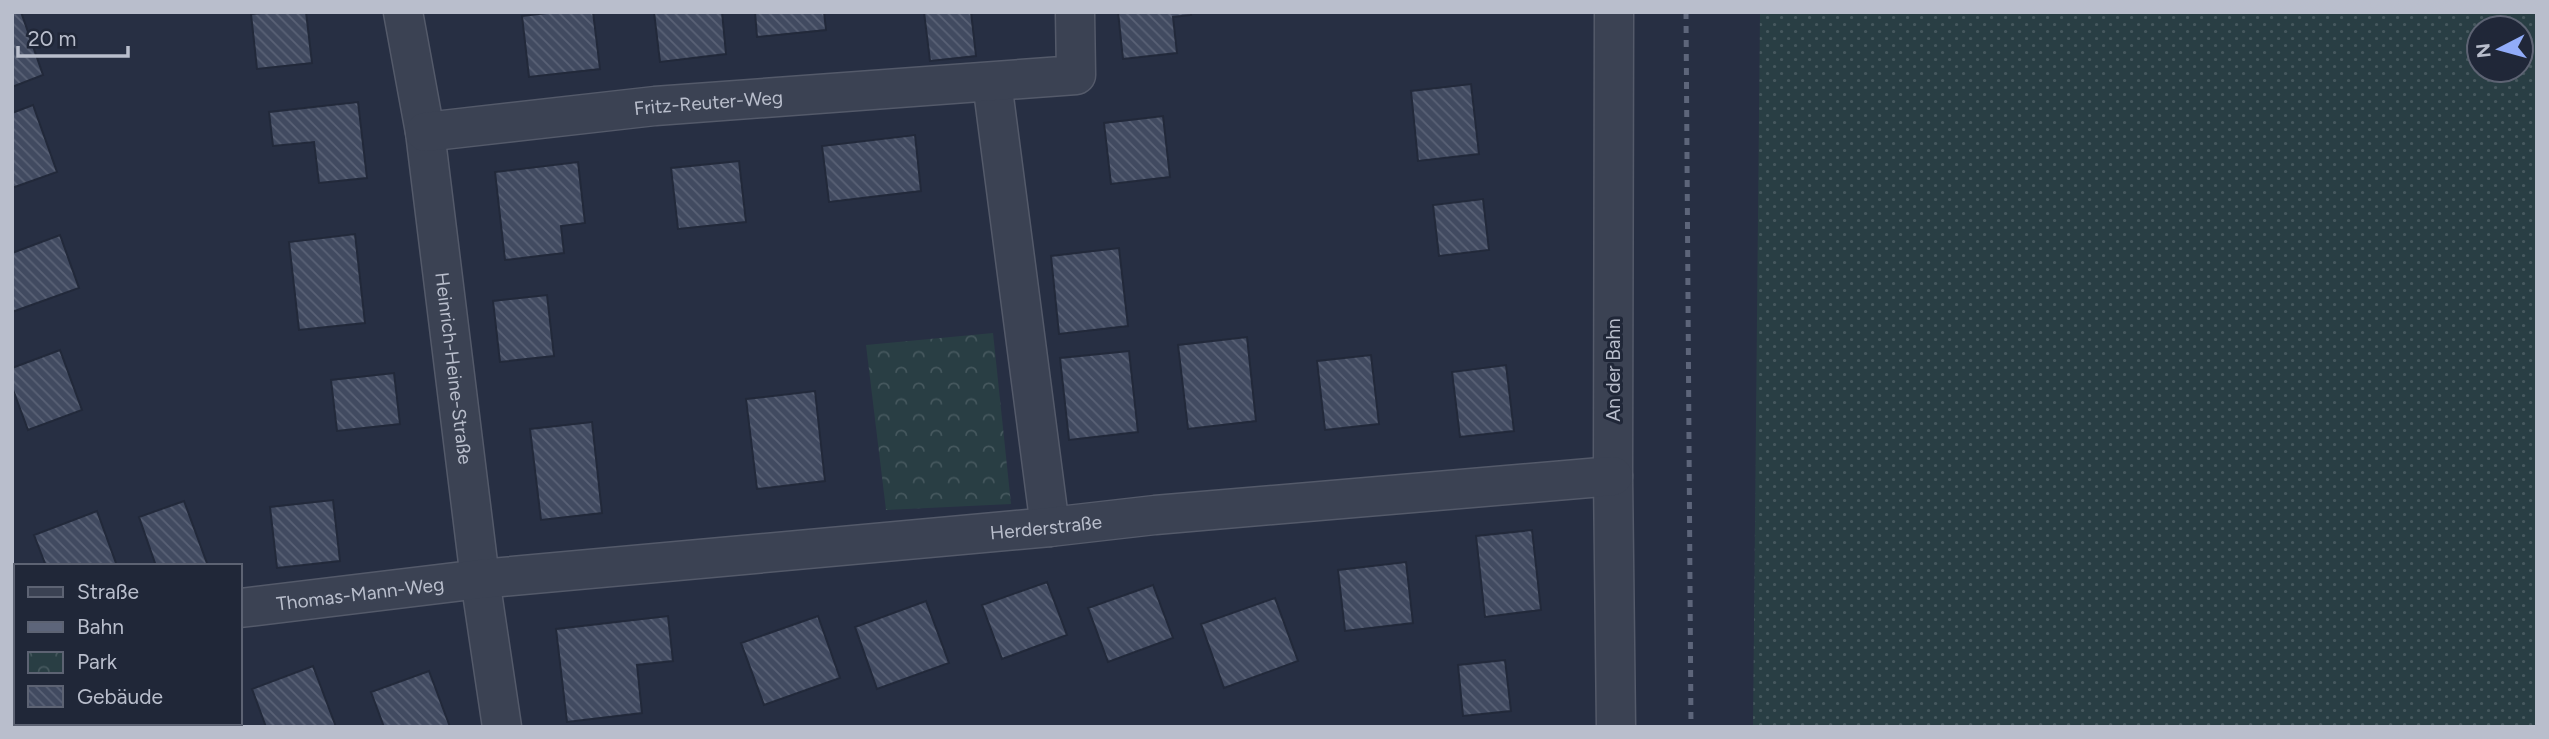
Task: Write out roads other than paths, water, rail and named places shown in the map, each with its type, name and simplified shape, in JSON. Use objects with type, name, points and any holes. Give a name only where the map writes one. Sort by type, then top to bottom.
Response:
[{"type":"street","name":"Heinrich-Heine-Straße","points":[[403,12],[425,132],[480,579],[502,727]]},
{"type":"street","name":"Fritz-Reuter-Weg","points":[[425,132],[655,106],[1076,75],[1075,12]]},
{"type":"street","name":"An der Bahn","points":[[1614,12],[1613,476],[1616,727]]},
{"type":"street","points":[[992,82],[1050,527]]},
{"type":"street","name":"Herderstraße","points":[[480,579],[1155,515],[1613,476]]},
{"type":"street","name":"Thomas-Mann-Weg","points":[[242,608],[480,579]]},
{"type":"railway","points":[[1686,12],[1691,727]]}]
